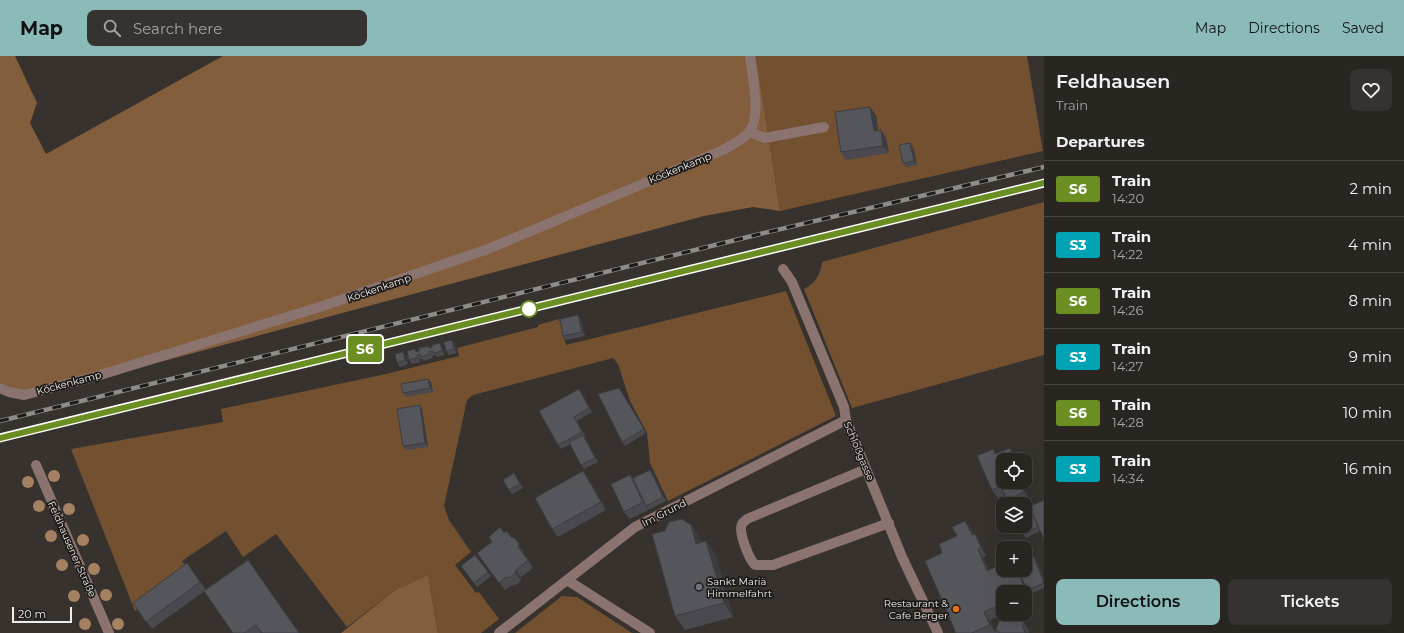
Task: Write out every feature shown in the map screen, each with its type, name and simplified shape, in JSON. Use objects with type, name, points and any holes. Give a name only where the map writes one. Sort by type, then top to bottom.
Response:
[{"type":"street","points":[[750,56],[756,103],[754,119],[750,132],[765,138],[824,127]]},
{"type":"street","name":"Köckenkamp","points":[[0,388],[9,392],[24,395],[97,376],[326,305],[441,266],[506,241],[723,150],[750,132]]},
{"type":"street","name":"Schloßgasse","points":[[783,269],[792,282],[841,400],[846,420],[902,557],[938,633]]},
{"type":"street","name":"Im Grund","points":[[499,633],[635,527],[846,420]]},
{"type":"street","name":"Feldhausener Straße","points":[[36,465],[108,633]]},
{"type":"street","points":[[866,469],[747,520],[742,524],[741,530],[749,559],[755,565],[773,565],[889,523]]},
{"type":"street","points":[[567,580],[650,633]]},
{"type":"shaded area","points":[[0,56],[15,56],[37,103],[30,123],[46,154],[223,56],[756,56],[780,211],[753,207],[704,216],[52,391],[19,390],[0,383]]},
{"type":"shaded area","points":[[756,56],[1027,56],[1043,151],[780,211]]},
{"type":"shaded area","points":[[1044,202],[1044,355],[852,408],[804,289],[812,284],[817,278],[822,262]]},
{"type":"shaded area","points":[[786,291],[836,416],[668,501],[650,463],[647,433],[630,401],[618,364],[613,358],[473,395],[467,400],[444,506],[449,520],[471,552],[455,565],[476,593],[479,592],[499,619],[481,633],[438,633],[428,575],[395,590],[347,627],[276,534],[243,557],[226,531],[182,561],[189,570],[135,611],[71,449],[223,422],[221,409],[386,374],[459,356],[457,348],[538,327],[538,325],[559,319],[566,345]]},
{"type":"shaded area","points":[[428,575],[438,633],[341,633],[395,590]]},
{"type":"shaded area","points":[[562,596],[577,597],[632,633],[515,633]]},
{"type":"building","points":[[870,107],[874,131],[881,130],[883,146],[841,152],[835,112]]},
{"type":"building","points":[[910,143],[914,161],[903,163],[899,145]]},
{"type":"building","points":[[578,315],[582,332],[563,336],[560,319]]},
{"type":"building","points":[[452,340],[454,349],[446,351],[444,342]]},
{"type":"building","points":[[440,343],[442,351],[434,353],[433,351],[429,352],[430,354],[421,357],[420,354],[417,355],[417,358],[409,360],[407,351],[415,349],[416,352],[419,351],[419,348],[428,346],[429,348],[432,347],[432,345]]},
{"type":"building","points":[[403,352],[405,360],[397,363],[395,354]]},
{"type":"building","points":[[428,379],[430,388],[403,393],[401,384]]},
{"type":"building","points":[[619,388],[644,429],[622,442],[598,394]]},
{"type":"building","points":[[579,389],[589,408],[574,417],[582,432],[558,445],[539,411]]},
{"type":"building","points":[[420,405],[425,443],[403,446],[397,409]]},
{"type":"building","points":[[583,435],[595,458],[581,465],[569,442]]},
{"type":"building","points":[[1010,448],[1012,453],[998,453]]},
{"type":"building","points":[[993,449],[995,454],[996,488],[992,490],[977,456]]},
{"type":"building","points":[[650,470],[663,497],[646,506],[633,478]]},
{"type":"building","points":[[583,471],[601,502],[552,529],[535,498]]},
{"type":"building","points":[[514,473],[520,484],[509,490],[503,480]]},
{"type":"building","points":[[630,475],[643,502],[624,512],[611,484]]},
{"type":"building","points":[[1002,489],[1023,489],[1024,492],[1013,497],[1006,497]]},
{"type":"building","points":[[1044,500],[1044,539],[1032,513],[1032,506]]},
{"type":"building","points":[[1032,512],[1038,527],[1032,530]]},
{"type":"building","name":"Sankt Mariä Himmelfahrt","points":[[682,519],[691,525],[696,544],[706,541],[724,603],[675,616],[652,534],[665,531],[669,522]]},
{"type":"building","points":[[965,521],[972,535],[975,534],[981,548],[978,549],[987,571],[996,566],[996,577],[1020,577],[1023,585],[996,585],[996,607],[984,612],[990,625],[972,633],[956,633],[925,561],[942,553],[939,544],[957,536],[952,527]]},
{"type":"building","points":[[500,527],[504,533],[506,531],[512,538],[514,537],[519,544],[518,547],[528,560],[509,578],[506,577],[499,583],[477,553],[492,542],[489,537]]},
{"type":"building","points":[[475,555],[488,572],[474,583],[461,566]]},
{"type":"building","points":[[1032,556],[1044,583],[1032,588],[1032,585],[1025,585],[1021,577],[1032,577]]},
{"type":"building","points":[[248,560],[299,633],[262,633],[256,625],[244,633],[233,633],[204,591]]},
{"type":"building","points":[[187,563],[200,582],[146,622],[133,603]]},
{"type":"building","points":[[999,621],[1022,621],[1024,624],[1022,625],[1025,633],[999,633],[998,630],[995,632]]},
{"type":"railway","points":[[0,421],[760,234],[1044,167]]},
{"type":"railway","points":[[0,438],[1044,183]]},
{"type":"train","name":"S6","points":[[0,438],[1044,183]]},
{"type":"place","name":"Sankt Mariä Himmelfahrt","points":[[699,587]]},
{"type":"place","name":"Restaurant & Cafe Berger","points":[[956,609]]}]
